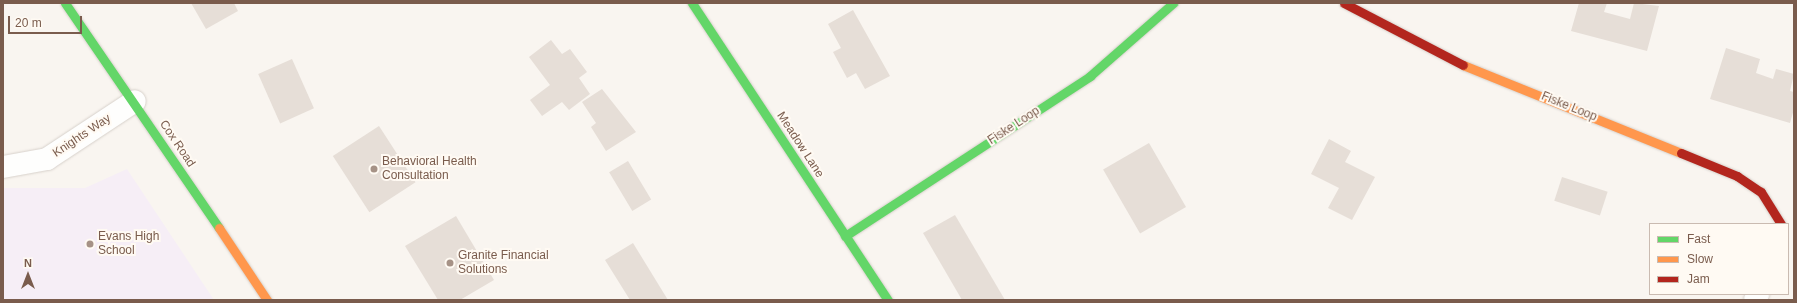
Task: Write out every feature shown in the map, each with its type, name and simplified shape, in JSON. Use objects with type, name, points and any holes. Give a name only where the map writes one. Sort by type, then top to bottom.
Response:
[{"type":"street","name":"Cox Road","points":[[65,3],[135,101],[266,300]]},
{"type":"street","name":"Meadow Lane","points":[[692,3],[888,300]]},
{"type":"street","name":"Fiske Loop","points":[[845,236],[1090,76],[1145,24],[1173,3]]},
{"type":"street","name":"Fiske Loop","points":[[1344,3],[1453,61],[1737,176],[1761,192],[1780,223]]},
{"type":"street","name":"Knights Way","points":[[3,167],[47,159],[135,101]]},
{"type":"shaded area","name":"Evans High School","points":[[127,169],[214,300],[3,300],[3,188],[85,188]]},
{"type":"building","points":[[191,3],[234,3],[238,11],[206,29]]},
{"type":"building","points":[[1579,3],[1607,3],[1604,12],[1630,19],[1634,3],[1659,6],[1647,51],[1571,31]]},
{"type":"building","points":[[853,10],[890,76],[865,89],[856,73],[847,78],[833,52],[841,48],[828,24]]},
{"type":"building","points":[[551,40],[562,54],[570,49],[587,72],[579,78],[590,94],[569,110],[562,102],[542,116],[530,100],[550,85],[529,57]]},
{"type":"building","points":[[1726,48],[1760,59],[1756,73],[1773,79],[1776,69],[1794,74],[1790,91],[1794,92],[1794,109],[1790,123],[1710,99]]},
{"type":"building","points":[[292,59],[314,108],[280,123],[258,74]]},
{"type":"building","points":[[602,89],[636,132],[606,151],[591,127],[596,123],[582,102]]},
{"type":"building","name":"Behavioral Health Consultation","points":[[379,126],[415,182],[369,212],[333,156]]},
{"type":"building","points":[[1329,139],[1351,151],[1345,162],[1375,177],[1352,220],[1328,208],[1339,188],[1311,174]]},
{"type":"building","points":[[1149,143],[1186,207],[1140,234],[1103,170]]},
{"type":"building","points":[[628,161],[651,200],[632,211],[609,172]]},
{"type":"building","points":[[1562,177],[1608,192],[1600,216],[1554,201]]},
{"type":"building","points":[[955,215],[1005,300],[962,300],[923,233]]},
{"type":"building","name":"Granite Financial Solutions","points":[[456,216],[494,280],[460,300],[438,300],[405,246]]},
{"type":"building","points":[[633,243],[668,300],[630,300],[605,260]]},
{"type":"traffic: fast","points":[[65,3],[219,228]]},
{"type":"traffic: fast","points":[[692,3],[888,300]]},
{"type":"traffic: fast","points":[[845,236],[1090,76],[1173,3]]},
{"type":"traffic: slow","points":[[1463,65],[1681,153]]},
{"type":"traffic: slow","points":[[219,228],[267,300]]},
{"type":"traffic: jam","points":[[1344,3],[1463,65]]},
{"type":"traffic: jam","points":[[1681,153],[1737,176],[1761,192],[1780,223]]},
{"type":"place","name":"Behavioral Health Consultation","points":[[374,169]]},
{"type":"place","name":"Evans High School","points":[[90,244]]},
{"type":"place","name":"Granite Financial Solutions","points":[[450,263]]}]
